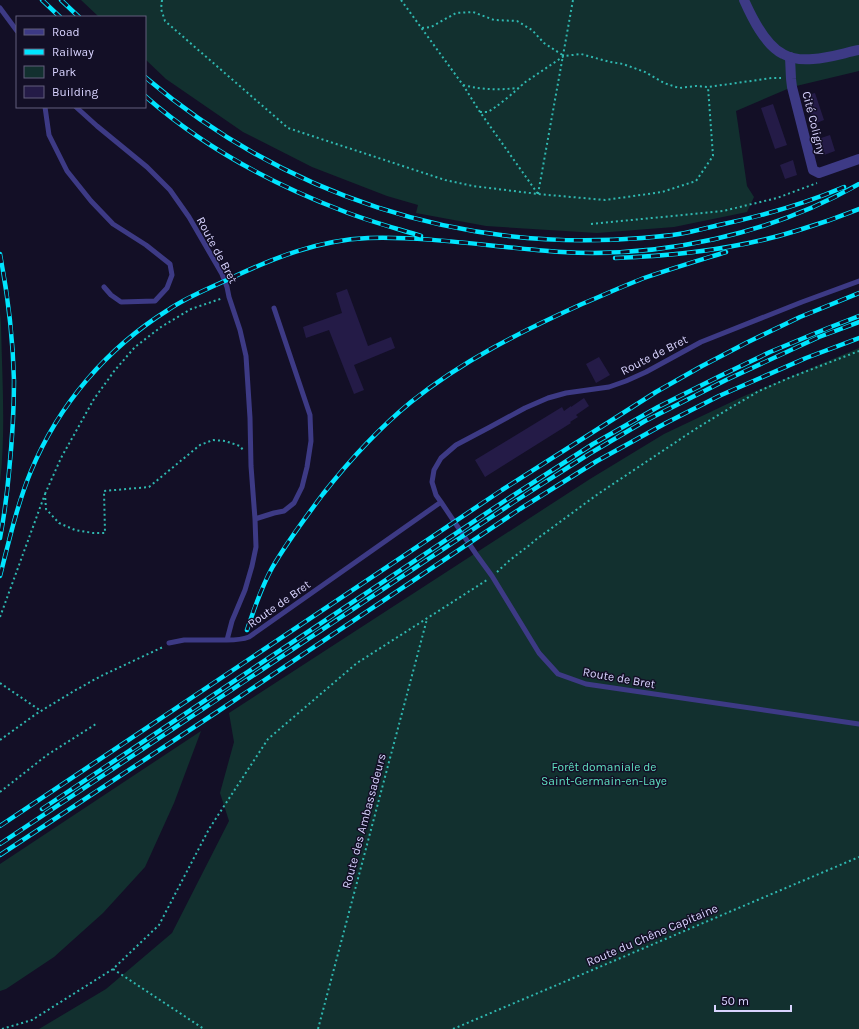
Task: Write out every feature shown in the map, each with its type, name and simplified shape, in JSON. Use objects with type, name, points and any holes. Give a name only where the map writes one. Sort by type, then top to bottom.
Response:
[{"type":"street","points":[[744,0],[750,14],[764,36],[775,49],[790,57],[813,59],[859,50]]},
{"type":"street","name":"Cité Coligny","points":[[790,57],[791,79],[813,170],[819,173],[859,159]]},
{"type":"lane","points":[[0,8],[16,30]]},
{"type":"lane","points":[[45,108],[49,135],[67,171],[91,201],[113,224],[146,245],[170,264],[172,275],[167,288],[155,301],[120,302],[104,287]]},
{"type":"lane","name":"Route de Bret","points":[[77,108],[147,167],[170,190],[189,217],[222,274],[240,330],[246,356],[250,418],[250,466],[256,547],[245,590],[232,621],[227,640],[236,641],[249,637],[441,502]]},
{"type":"lane","name":"Route de Bret","points":[[859,280],[701,342],[646,372],[626,381],[609,387],[566,393],[548,398],[525,408],[456,445],[441,458],[434,470],[432,482],[436,495],[492,576],[539,653],[558,674],[586,684],[859,724]]},
{"type":"lane","points":[[255,519],[284,511],[294,503],[302,488],[311,441],[310,415],[274,308]]},
{"type":"lane","points":[[169,643],[184,640],[227,640]]},
{"type":"path","points":[[162,0],[161,9],[165,21],[288,128],[445,180],[472,186],[605,200],[662,192],[696,181],[713,156],[708,87]]},
{"type":"path","points":[[401,0],[462,84],[538,194]]},
{"type":"path","points":[[538,194],[573,0]]},
{"type":"path","points":[[422,28],[431,27],[456,14],[473,12],[494,20],[517,21],[532,30],[544,43],[564,56]]},
{"type":"path","points":[[480,112],[488,112],[496,107],[524,83],[564,56],[581,54],[623,64],[645,72],[664,83],[679,88],[696,86],[708,87],[772,78],[791,79]]},
{"type":"path","points":[[462,84],[476,88],[497,90],[519,88]]},
{"type":"path","points":[[591,224],[723,211],[777,198],[822,182]]},
{"type":"path","points":[[0,617],[45,494],[61,458],[94,399],[115,370],[135,347],[161,327],[191,309],[229,297]]},
{"type":"path","points":[[2,1029],[32,1020],[113,969],[159,925],[210,829],[268,739],[357,663],[492,576],[534,541],[598,494],[694,430],[759,391],[859,351]]},
{"type":"path","points":[[45,494],[46,509],[59,523],[75,530],[93,534],[105,533],[104,491],[149,487],[200,445],[213,440],[240,446],[245,452],[250,466]]},
{"type":"path","name":"Route des Ambassadeurs","points":[[318,1029],[428,618]]},
{"type":"path","points":[[0,740],[41,711],[74,691],[101,676],[169,643]]},
{"type":"path","points":[[0,683],[41,711]]},
{"type":"path","points":[[0,792],[47,755],[96,724]]},
{"type":"path","name":"Route du Chêne Capitaine","points":[[453,1029],[859,857]]},
{"type":"path","points":[[113,969],[204,1029]]},
{"type":"green space","points":[[81,0],[859,0],[859,71],[792,87],[736,111],[747,186],[754,197],[747,212],[674,227],[597,233],[486,226],[416,213],[418,205],[387,196],[312,167],[243,132],[166,79],[146,60],[146,16],[98,16]]},
{"type":"green space","points":[[0,313],[3,384],[3,444],[0,483]]},
{"type":"green space","name":"Forêt domaniale de Saint-Germain-en-Laye","points":[[859,348],[859,1029],[39,1029],[106,989],[172,933],[229,821],[220,793],[234,742],[229,713],[590,479],[664,434],[744,396]]},
{"type":"green space","points":[[201,731],[174,803],[145,867],[103,913],[54,957],[6,989],[0,991],[0,864]]},
{"type":"building","points":[[815,93],[824,120],[814,124],[804,96]]},
{"type":"building","points":[[773,104],[787,145],[775,149],[761,108]]},
{"type":"building","points":[[830,135],[835,151],[824,155],[818,139]]},
{"type":"building","points":[[793,160],[797,175],[785,179],[780,165]]},
{"type":"building","points":[[347,289],[368,346],[391,337],[395,348],[354,365],[364,390],[354,394],[329,330],[306,338],[303,327],[342,313],[336,293]]},
{"type":"building","points":[[599,357],[610,375],[596,383],[586,364]]},
{"type":"building","points":[[584,398],[589,406],[576,415],[578,417],[570,422],[571,423],[485,477],[475,460],[562,407],[564,411]]},
{"type":"railway","points":[[42,0],[59,16]]},
{"type":"railway","points":[[61,0],[78,16]]},
{"type":"railway","points":[[146,78],[199,118],[256,154],[315,184],[377,207],[441,225],[507,236],[574,240],[642,238],[674,235],[767,214],[814,199],[844,187]]},
{"type":"railway","points":[[146,97],[190,131],[214,147],[264,176],[290,189],[343,211],[421,236]]},
{"type":"railway","points":[[0,576],[17,510],[42,446],[56,423],[87,380],[105,360],[146,325],[183,301],[246,271],[297,251],[350,239],[392,238],[441,240],[562,252],[600,253],[638,251],[677,246],[715,239],[790,217],[825,202],[859,184]]},
{"type":"railway","points":[[615,258],[685,253],[731,247],[776,237],[859,209]]},
{"type":"railway","points":[[247,630],[258,599],[272,568],[303,521],[343,470],[376,434],[411,402],[451,373],[472,360],[515,336],[560,314],[647,277],[726,252]]},
{"type":"railway","points":[[0,254],[10,317],[14,381],[10,461],[0,538]]},
{"type":"railway","points":[[0,826],[502,490],[656,392],[748,342],[800,317],[859,293]]},
{"type":"railway","points":[[42,809],[506,500],[593,444],[658,407],[720,376],[770,352],[859,316]]},
{"type":"railway","points":[[0,844],[514,502],[589,454],[645,421],[726,380],[819,337],[859,322]]},
{"type":"railway","points":[[0,855],[520,509],[597,461],[719,396],[806,358],[859,338]]}]
